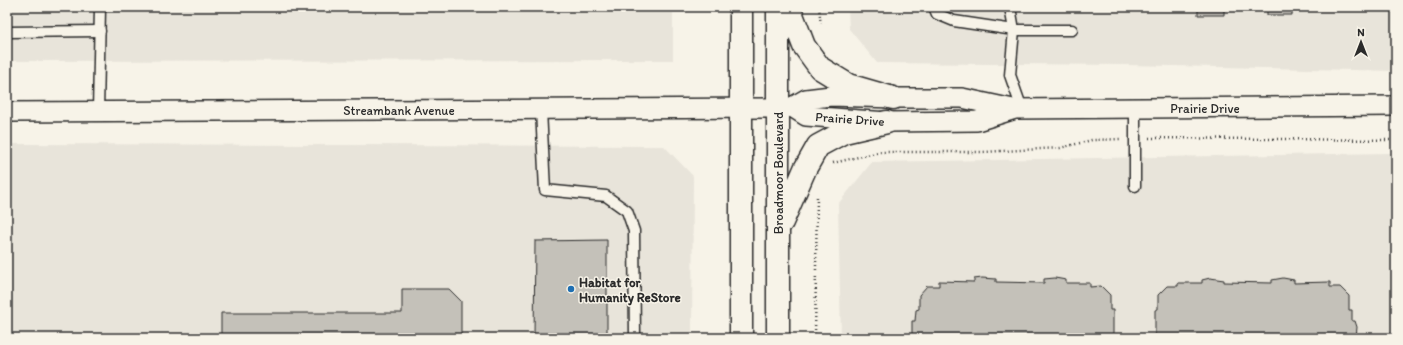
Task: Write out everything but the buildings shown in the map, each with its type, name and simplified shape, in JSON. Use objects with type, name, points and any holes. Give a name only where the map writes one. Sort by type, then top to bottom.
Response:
[{"type":"main road","points":[[741,7],[741,338]]},
{"type":"main road","name":"Broadmoor Boulevard","points":[[778,7],[785,108],[779,231],[778,338]]},
{"type":"main road","points":[[790,7],[804,46],[820,68],[848,85],[893,98]]},
{"type":"main road","points":[[779,231],[805,169],[818,146],[844,132],[887,122]]},
{"type":"street","name":"Prairie Drive","points":[[785,108],[806,99],[831,96],[962,98],[1018,109],[1396,106]]},
{"type":"street","name":"Streambank Avenue","points":[[7,112],[785,108]]},
{"type":"street","name":"Prairie Drive","points":[[785,108],[806,116],[887,122],[977,121],[1018,109]]},
{"type":"lane","points":[[98,112],[100,7]]},
{"type":"lane","points":[[934,7],[937,14],[954,21],[1014,30],[1072,30]]},
{"type":"lane","points":[[1010,7],[1014,30],[1010,75],[1018,109]]},
{"type":"lane","points":[[7,32],[100,31]]},
{"type":"lane","points":[[1135,108],[1135,186]]},
{"type":"lane","points":[[541,110],[545,190],[606,196],[627,211],[634,231],[635,338]]},
{"type":"path","points":[[819,7],[821,28]]},
{"type":"path","points":[[828,168],[834,163],[880,152],[982,152],[1060,148],[1092,140],[1134,138],[1396,140]]},
{"type":"path","points":[[815,338],[818,192]]},
{"type":"shaded area","points":[[7,7],[673,7],[673,60],[7,61]]},
{"type":"shaded area","points":[[848,7],[1396,7],[1396,71],[1126,65],[877,63],[849,29]]},
{"type":"shaded area","points":[[7,144],[664,146],[693,176],[692,338],[7,338]]},
{"type":"shaded area","points":[[1390,153],[1396,160],[1396,338],[841,338],[838,204],[872,162]]},
{"type":"place","name":"Habitat for Humanity ReStore","points":[[571,289]]}]
